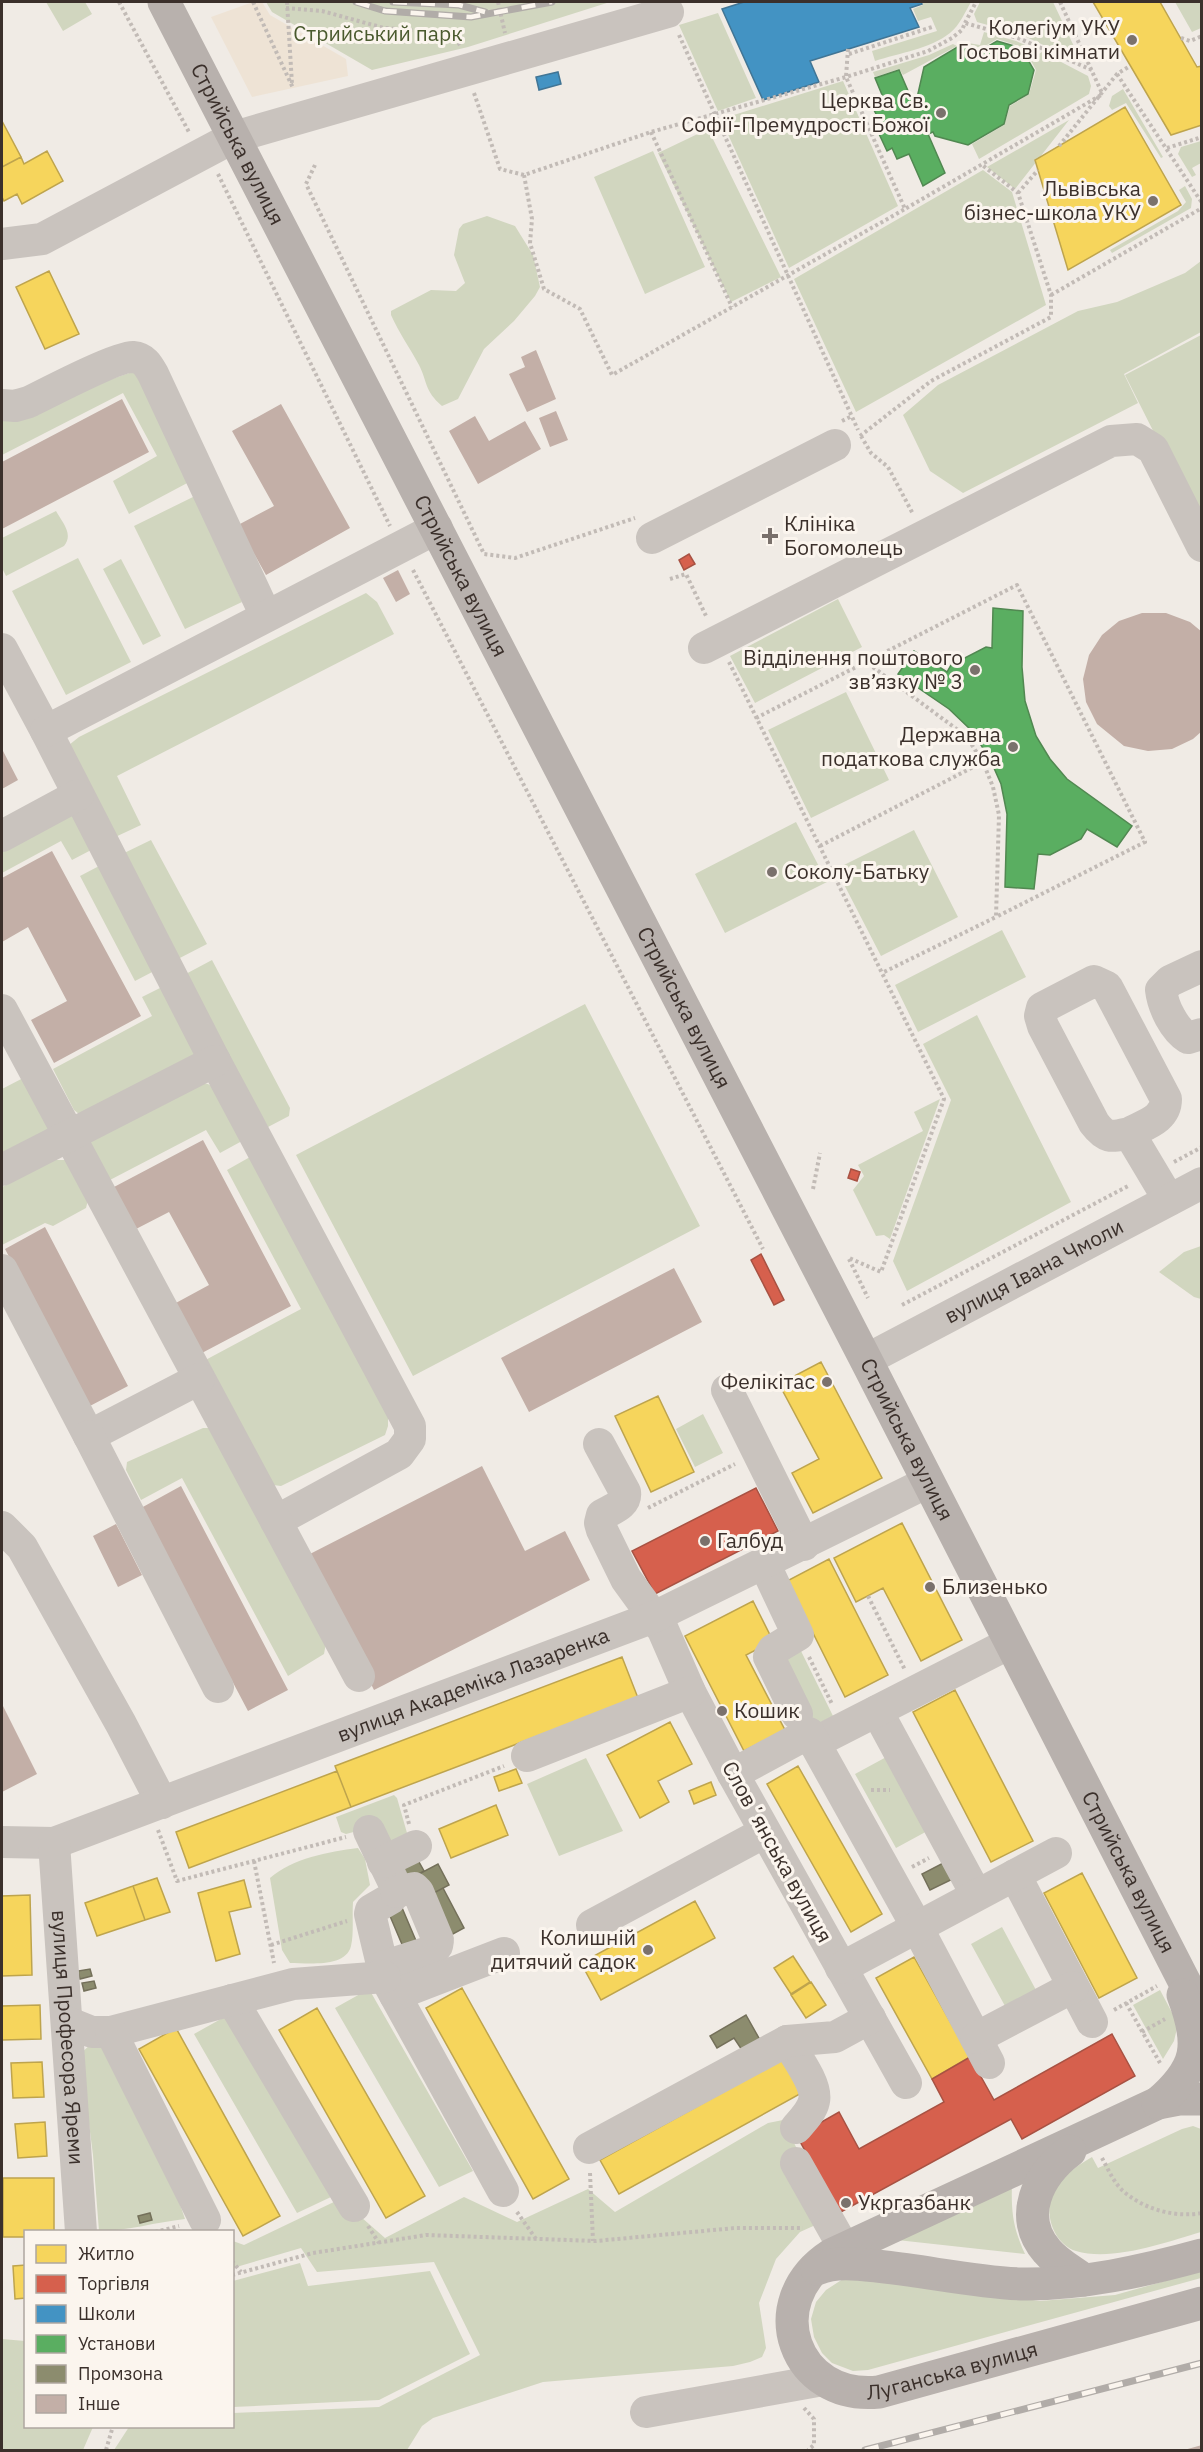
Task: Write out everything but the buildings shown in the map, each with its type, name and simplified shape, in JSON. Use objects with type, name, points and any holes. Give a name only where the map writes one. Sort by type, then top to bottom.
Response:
[{"type":"main road","name":"Стрийська вулиця","points":[[164,2],[220,144],[437,528],[1202,2016]]},
{"type":"main road","points":[[1161,1938],[1202,1984]]},
{"type":"main road","name":"Луганська вулиця","points":[[1084,2280],[1046,2251],[1033,2225],[1036,2192],[1046,2174],[1096,2147],[1158,2103],[1174,2090],[1189,2069],[1195,2051],[1192,2019],[1161,1938]]},
{"type":"main road","name":"Луганська вулиця","points":[[1158,2103],[1179,2099],[1202,2099]]},
{"type":"main road","name":"Луганська вулиця","points":[[1096,2147],[838,2238],[808,2274],[794,2300],[792,2330],[808,2369],[823,2380],[850,2392],[879,2392],[1202,2303]]},
{"type":"main road","points":[[808,2274],[830,2265],[846,2264],[1020,2284],[1084,2280],[1133,2272],[1202,2255]]},
{"type":"street","points":[[2,244],[42,239],[220,144],[471,68],[668,12]]},
{"type":"street","points":[[2,405],[15,406],[29,402],[111,363],[130,357],[141,358],[148,364],[153,374],[266,616]]},
{"type":"street","points":[[711,644],[1111,441],[1137,439],[1153,449],[1202,546]]},
{"type":"street","points":[[652,538],[848,440]]},
{"type":"street","points":[[46,730],[437,528]]},
{"type":"street","points":[[2,649],[46,730],[215,1061],[410,1426],[410,1439],[399,1454],[276,1521]]},
{"type":"street","points":[[2,836],[78,795]]},
{"type":"street","points":[[1202,966],[1170,981],[1161,990],[1162,1000],[1179,1033],[1188,1038],[1202,1034]]},
{"type":"street","points":[[1094,981],[1107,987],[1166,1099],[1166,1108],[1162,1115],[1129,1133],[1110,1137],[1101,1132],[1094,1123],[1040,1016],[1042,1008],[1094,981]]},
{"type":"street","points":[[2,1010],[359,1676]]},
{"type":"street","points":[[2,1170],[215,1061]]},
{"type":"street","points":[[1129,1133],[1169,1200]]},
{"type":"street","name":"вулиця Івана Чмоли","points":[[866,1359],[1202,1183]]},
{"type":"street","points":[[2,1270],[218,1687]]},
{"type":"street","points":[[89,1436],[199,1379]]},
{"type":"street","points":[[727,1390],[804,1545]]},
{"type":"street","points":[[599,1444],[625,1492],[623,1503]]},
{"type":"street","name":"вулиця Академіка Лазаренка","points":[[2,1842],[54,1843],[159,1814],[654,1617],[928,1482]]},
{"type":"street","name":"Словʼянська вулиця","points":[[623,1503],[602,1515],[600,1523],[626,1579],[663,1630],[690,1692],[733,1774],[906,2083]]},
{"type":"street","points":[[2,1527],[22,1546],[126,1734],[159,1814]]},
{"type":"street","points":[[764,1563],[798,1635],[773,1650],[769,1657],[797,1714]]},
{"type":"street","points":[[814,1743],[1010,1643]]},
{"type":"street","points":[[528,1756],[690,1692]]},
{"type":"street","points":[[877,1711],[976,1894]]},
{"type":"street","points":[[733,1774],[809,1733],[983,2050],[1074,1987]]},
{"type":"street","points":[[369,1831],[396,1892]]},
{"type":"street","points":[[592,1925],[765,1832]]},
{"type":"street","name":"вулиця Професора Яреми","points":[[54,1843],[81,2230]]},
{"type":"street","points":[[383,1862],[416,1846]]},
{"type":"street","points":[[841,1968],[1056,1853]]},
{"type":"street","points":[[1015,1875],[1092,2022]]},
{"type":"street","points":[[387,1980],[437,1946],[438,1940],[418,1892],[414,1888],[396,1892],[390,1899],[371,1910],[370,1914],[387,1980],[503,2191]]},
{"type":"street","points":[[67,2022],[92,2032],[111,2032],[293,1984],[387,1980],[504,1953]]},
{"type":"street","points":[[232,2000],[354,2206]]},
{"type":"street","points":[[589,2148],[787,2042],[835,2037],[870,2018]]},
{"type":"street","points":[[111,2032],[205,2220]]},
{"type":"street","points":[[787,2042],[814,2088],[815,2098],[812,2107],[796,2128]]},
{"type":"street","points":[[795,2163],[838,2238]]},
{"type":"street","points":[[646,2412],[823,2380]]},
{"type":"path","points":[[119,2],[191,135],[220,144],[401,547],[763,1249]]},
{"type":"path","points":[[253,2],[293,88],[287,2]]},
{"type":"path","points":[[498,2],[509,57]]},
{"type":"path","points":[[286,8],[322,11],[384,28],[451,33],[459,42],[471,68],[500,169],[524,175],[651,132],[846,77],[928,51],[962,30],[976,2]]},
{"type":"path","points":[[1060,2],[1103,94]]},
{"type":"path","points":[[668,12],[787,276],[848,440],[871,453],[888,467],[924,536]]},
{"type":"path","points":[[965,23],[1018,38],[1092,70]]},
{"type":"path","points":[[905,209],[846,77],[848,52],[932,27]]},
{"type":"path","points":[[1181,38],[1190,41],[1202,36]]},
{"type":"path","points":[[1059,146],[1117,74],[1130,66]]},
{"type":"path","points":[[1117,74],[1202,203]]},
{"type":"path","points":[[524,175],[532,219],[530,243],[544,290],[580,309],[612,375],[1103,94]]},
{"type":"path","points":[[651,132],[732,307]]},
{"type":"path","points":[[1167,148],[1202,137]]},
{"type":"path","points":[[848,440],[931,381],[1050,317],[1051,295],[1018,193],[981,164]]},
{"type":"path","points":[[315,165],[306,184],[484,554],[515,558]]},
{"type":"path","points":[[1018,193],[1038,170]]},
{"type":"path","points":[[1051,295],[1202,208]]},
{"type":"path","points":[[670,579],[686,574],[711,644],[756,718],[944,1099],[881,1272],[849,1258],[868,1298]]},
{"type":"path","points":[[756,718],[1017,585],[1145,842],[882,973]]},
{"type":"path","points":[[866,662],[966,736],[983,762],[993,787],[999,815],[996,917]]},
{"type":"path","points":[[819,846],[983,762]]},
{"type":"path","points":[[813,1189],[820,1152]]},
{"type":"path","points":[[902,1305],[1153,1173]]},
{"type":"path","points":[[623,1503],[639,1512],[758,1453]]},
{"type":"path","points":[[868,1596],[916,1691]]},
{"type":"path","points":[[798,1635],[844,1728]]},
{"type":"path","points":[[416,1846],[404,1806],[528,1756]]},
{"type":"path","points":[[840,1790],[919,1791]]},
{"type":"path","points":[[159,1814],[177,1881],[369,1831]]},
{"type":"path","points":[[890,1879],[950,1848]]},
{"type":"path","points":[[254,1861],[280,1988]]},
{"type":"path","points":[[271,1945],[370,1914]]},
{"type":"path","points":[[1092,2022],[1161,1984]]},
{"type":"path","points":[[1126,2003],[1164,2070]]},
{"type":"path","points":[[1142,2032],[1168,2018]]},
{"type":"path","points":[[1096,2147],[1121,2189],[1137,2200],[1156,2210],[1190,2215],[1202,2213]]},
{"type":"path","points":[[589,2148],[593,2241]]},
{"type":"path","points":[[503,2191],[536,2239]]},
{"type":"path","points":[[234,2274],[313,2253],[426,2235],[593,2241],[735,2228],[838,2238]]},
{"type":"path","points":[[234,2263],[241,2272]]},
{"type":"path","points":[[808,2451],[814,2445],[814,2419]]},
{"type":"path","points":[[106,2451],[113,2428]]},
{"type":"green space","points":[[46,2],[85,2],[92,14],[63,31]]},
{"type":"green space","name":"Стрийський парк","points":[[266,2],[610,2],[468,47],[372,70],[272,12]]},
{"type":"green space","points":[[922,2],[971,2],[957,26],[942,38],[924,47],[875,61],[872,51],[937,31],[931,17],[918,21],[913,9],[923,5]]},
{"type":"green space","points":[[980,2],[1053,2],[1079,57],[1071,58],[1020,34],[977,22],[974,14]]},
{"type":"green space","points":[[1175,2],[1201,2],[1201,28],[1192,32]]},
{"type":"green space","points":[[718,13],[756,98],[718,111],[679,25]]},
{"type":"green space","points":[[984,32],[1037,50],[1027,55],[1022,47],[997,39],[980,49],[967,46],[968,43],[980,45]]},
{"type":"green space","points":[[953,44],[957,46],[903,75],[899,69],[875,77],[873,72],[929,55]]},
{"type":"green space","points":[[1042,52],[1088,76],[1091,86],[1089,94],[979,159],[972,144],[1004,125],[1010,106],[1029,94],[1036,70],[1030,59]]},
{"type":"green space","points":[[843,81],[898,206],[789,268],[721,119]]},
{"type":"green space","points":[[1123,89],[1163,157],[1161,158],[1126,103],[1112,110],[1109,106],[1112,96]]},
{"type":"green space","points":[[1069,120],[1015,189],[987,167]]},
{"type":"green space","points":[[708,129],[781,277],[731,302],[658,153]]},
{"type":"green space","points":[[1201,141],[1201,163],[1192,168],[1196,175],[1192,177],[1178,154],[1181,147]]},
{"type":"green space","points":[[653,151],[705,267],[645,294],[594,177]]},
{"type":"green space","points":[[983,170],[1012,192],[1046,305],[856,412],[794,279]]},
{"type":"green space","points":[[1185,186],[1192,199],[1191,208],[1112,253],[1110,250],[1178,211],[1186,202],[1179,190]]},
{"type":"green space","points":[[487,216],[515,226],[533,255],[540,287],[514,321],[484,349],[458,399],[442,406],[429,391],[419,365],[394,322],[391,311],[431,290],[456,291],[465,283],[454,255],[459,229],[463,224]]},
{"type":"green space","points":[[1201,261],[1201,332],[1124,374],[1138,403],[963,493],[930,471],[903,415],[938,385],[1078,311],[1117,302],[1185,273]]},
{"type":"green space","points":[[1201,335],[1201,526],[1125,375]]},
{"type":"green space","points":[[135,371],[191,481],[129,514],[113,481],[157,456],[123,393],[2,455],[2,417]]},
{"type":"green space","points":[[195,496],[242,602],[185,629],[134,526]]},
{"type":"green space","points":[[56,511],[64,524],[68,537],[64,546],[6,576],[2,568],[2,538]]},
{"type":"green space","points":[[78,558],[131,662],[66,695],[12,591]]},
{"type":"green space","points":[[121,559],[161,636],[143,645],[103,569]]},
{"type":"green space","points":[[366,593],[377,602],[394,634],[117,776],[141,825],[111,839],[69,745],[79,737]]},
{"type":"green space","points":[[838,599],[862,647],[755,703],[730,656]]},
{"type":"green space","points":[[846,692],[889,780],[811,818],[768,730]]},
{"type":"green space","points":[[72,815],[93,849],[72,860],[61,841],[2,873],[2,846]]},
{"type":"green space","points":[[796,822],[827,882],[725,933],[695,874]]},
{"type":"green space","points":[[914,830],[958,917],[881,956],[836,869]]},
{"type":"green space","points":[[151,840],[207,944],[174,961],[118,856]]},
{"type":"green space","points":[[101,865],[156,970],[135,981],[80,876]]},
{"type":"green space","points":[[1002,930],[1026,977],[918,1032],[895,985]]},
{"type":"green space","points":[[212,960],[290,1108],[289,1116],[268,1127],[182,976]]},
{"type":"green space","points":[[164,986],[195,1056],[79,1114],[74,1110],[53,1069],[152,1016],[142,997]]},
{"type":"green space","points":[[585,1004],[700,1226],[413,1376],[296,1155]]},
{"type":"green space","points":[[977,1015],[1071,1202],[907,1291],[893,1261],[951,1100],[923,1044]]},
{"type":"green space","points":[[27,1076],[49,1128],[46,1137],[2,1159],[2,1089]]},
{"type":"green space","points":[[200,1083],[214,1088],[242,1141],[220,1153],[206,1130],[108,1181],[87,1141]]},
{"type":"green space","points":[[940,1099],[890,1239],[884,1235],[876,1236],[853,1190],[864,1176],[858,1165],[923,1131],[914,1112]]},
{"type":"green space","points":[[250,1157],[388,1415],[385,1435],[281,1486],[273,1485],[198,1364],[301,1309],[227,1170]]},
{"type":"green space","points":[[54,1160],[69,1160],[88,1200],[86,1208],[53,1226],[45,1223],[2,1245],[2,1187]]},
{"type":"green space","points":[[1202,1246],[1201,1299],[1194,1297],[1159,1272],[1184,1252]]},
{"type":"green space","points":[[703,1414],[723,1453],[695,1467],[676,1429]]},
{"type":"green space","points":[[203,1428],[210,1428],[326,1643],[324,1654],[288,1676],[182,1478],[141,1500],[126,1470],[127,1462]]},
{"type":"green space","points":[[800,1649],[833,1716],[813,1726],[781,1671],[791,1653]]},
{"type":"green space","points":[[890,1755],[931,1829],[896,1848],[855,1774]]},
{"type":"green space","points":[[586,1758],[623,1831],[559,1856],[527,1784]]},
{"type":"green space","points":[[394,1795],[397,1798],[409,1840],[386,1851],[369,1828],[346,1834],[341,1832],[336,1817]]},
{"type":"green space","points":[[358,1848],[365,1859],[370,1885],[353,1902],[352,1941],[348,1953],[342,1958],[325,1963],[290,1963],[282,1950],[270,1878],[289,1865],[300,1861],[323,1854]]},
{"type":"green space","points":[[1002,1927],[1036,1990],[1005,2006],[971,1944]]},
{"type":"green space","points":[[369,1989],[473,2171],[439,2187],[335,2008]]},
{"type":"green space","points":[[1160,1990],[1178,2024],[1174,2041],[1163,2059],[1133,2005]]},
{"type":"green space","points":[[228,2015],[331,2197],[297,2213],[194,2034]]},
{"type":"green space","points":[[103,2044],[175,2190],[185,2219],[121,2230],[99,2230],[93,2155],[80,2054],[90,2045]]},
{"type":"green space","points":[[783,2120],[821,2199],[822,2222],[800,2232],[776,2259],[759,2303],[766,2348],[762,2357],[733,2366],[543,2382],[433,2418],[422,2426],[407,2450],[114,2450],[128,2428],[234,2428],[234,2413],[379,2407],[480,2355],[434,2262],[317,2272],[301,2248],[234,2268],[234,2241],[244,2245],[338,2200],[345,2203],[385,2238],[464,2197],[517,2222],[588,2189],[615,2212],[768,2123]]},
{"type":"green space","points":[[1193,2126],[1201,2129],[1201,2232],[1139,2249],[1106,2254],[1076,2251],[1067,2247],[1060,2240],[1051,2223],[1050,2203],[1057,2185],[1069,2173],[1092,2157],[1098,2168]]},
{"type":"green space","points":[[1012,2183],[1014,2220],[1025,2254],[888,2239]]},
{"type":"green space","points":[[300,2263],[308,2286],[430,2271],[470,2354],[379,2400],[234,2407],[234,2281]]},
{"type":"green space","points":[[1201,2271],[1201,2278],[868,2370],[853,2371],[832,2363],[822,2353],[814,2337],[811,2319],[816,2302],[826,2290],[843,2279],[875,2278],[1040,2301],[1115,2295]]},
{"type":"green space","points":[[2,2339],[24,2341],[24,2428],[93,2428],[83,2450],[2,2450]]},
{"type":"shaded area","points":[[253,2],[262,2],[270,15],[346,59],[348,76],[252,97],[211,17]]},
{"type":"railway","points":[[356,2],[385,11],[471,17],[552,2]]},
{"type":"railway","points":[[393,2],[459,5],[485,12]]},
{"type":"railway","points":[[865,2450],[1202,2363]]},
{"type":"place","name":"Колегіум УКУ Гостьові кімнати","points":[[1132,40]]},
{"type":"place","name":"Церква Св. Софії-Премудрості Божої","points":[[941,113]]},
{"type":"place","name":"Львівська бізнес-школа УКУ","points":[[1153,201]]},
{"type":"place","name":"Клініка Богомолець","points":[[770,536]]},
{"type":"place","name":"Відділення поштового зв’язку № 3","points":[[975,670]]},
{"type":"place","name":"Державна податкова служба","points":[[1013,747]]},
{"type":"place","name":"Соколу-Батьку","points":[[772,872]]},
{"type":"place","name":"Фелікітас","points":[[827,1382]]},
{"type":"place","name":"Галбуд","points":[[705,1541]]},
{"type":"place","name":"Близенько","points":[[930,1587]]},
{"type":"place","name":"Кошик","points":[[722,1711]]},
{"type":"place","name":"Колишній дитячий садок","points":[[648,1950]]},
{"type":"place","name":"Укргазбанк","points":[[846,2203]]}]
